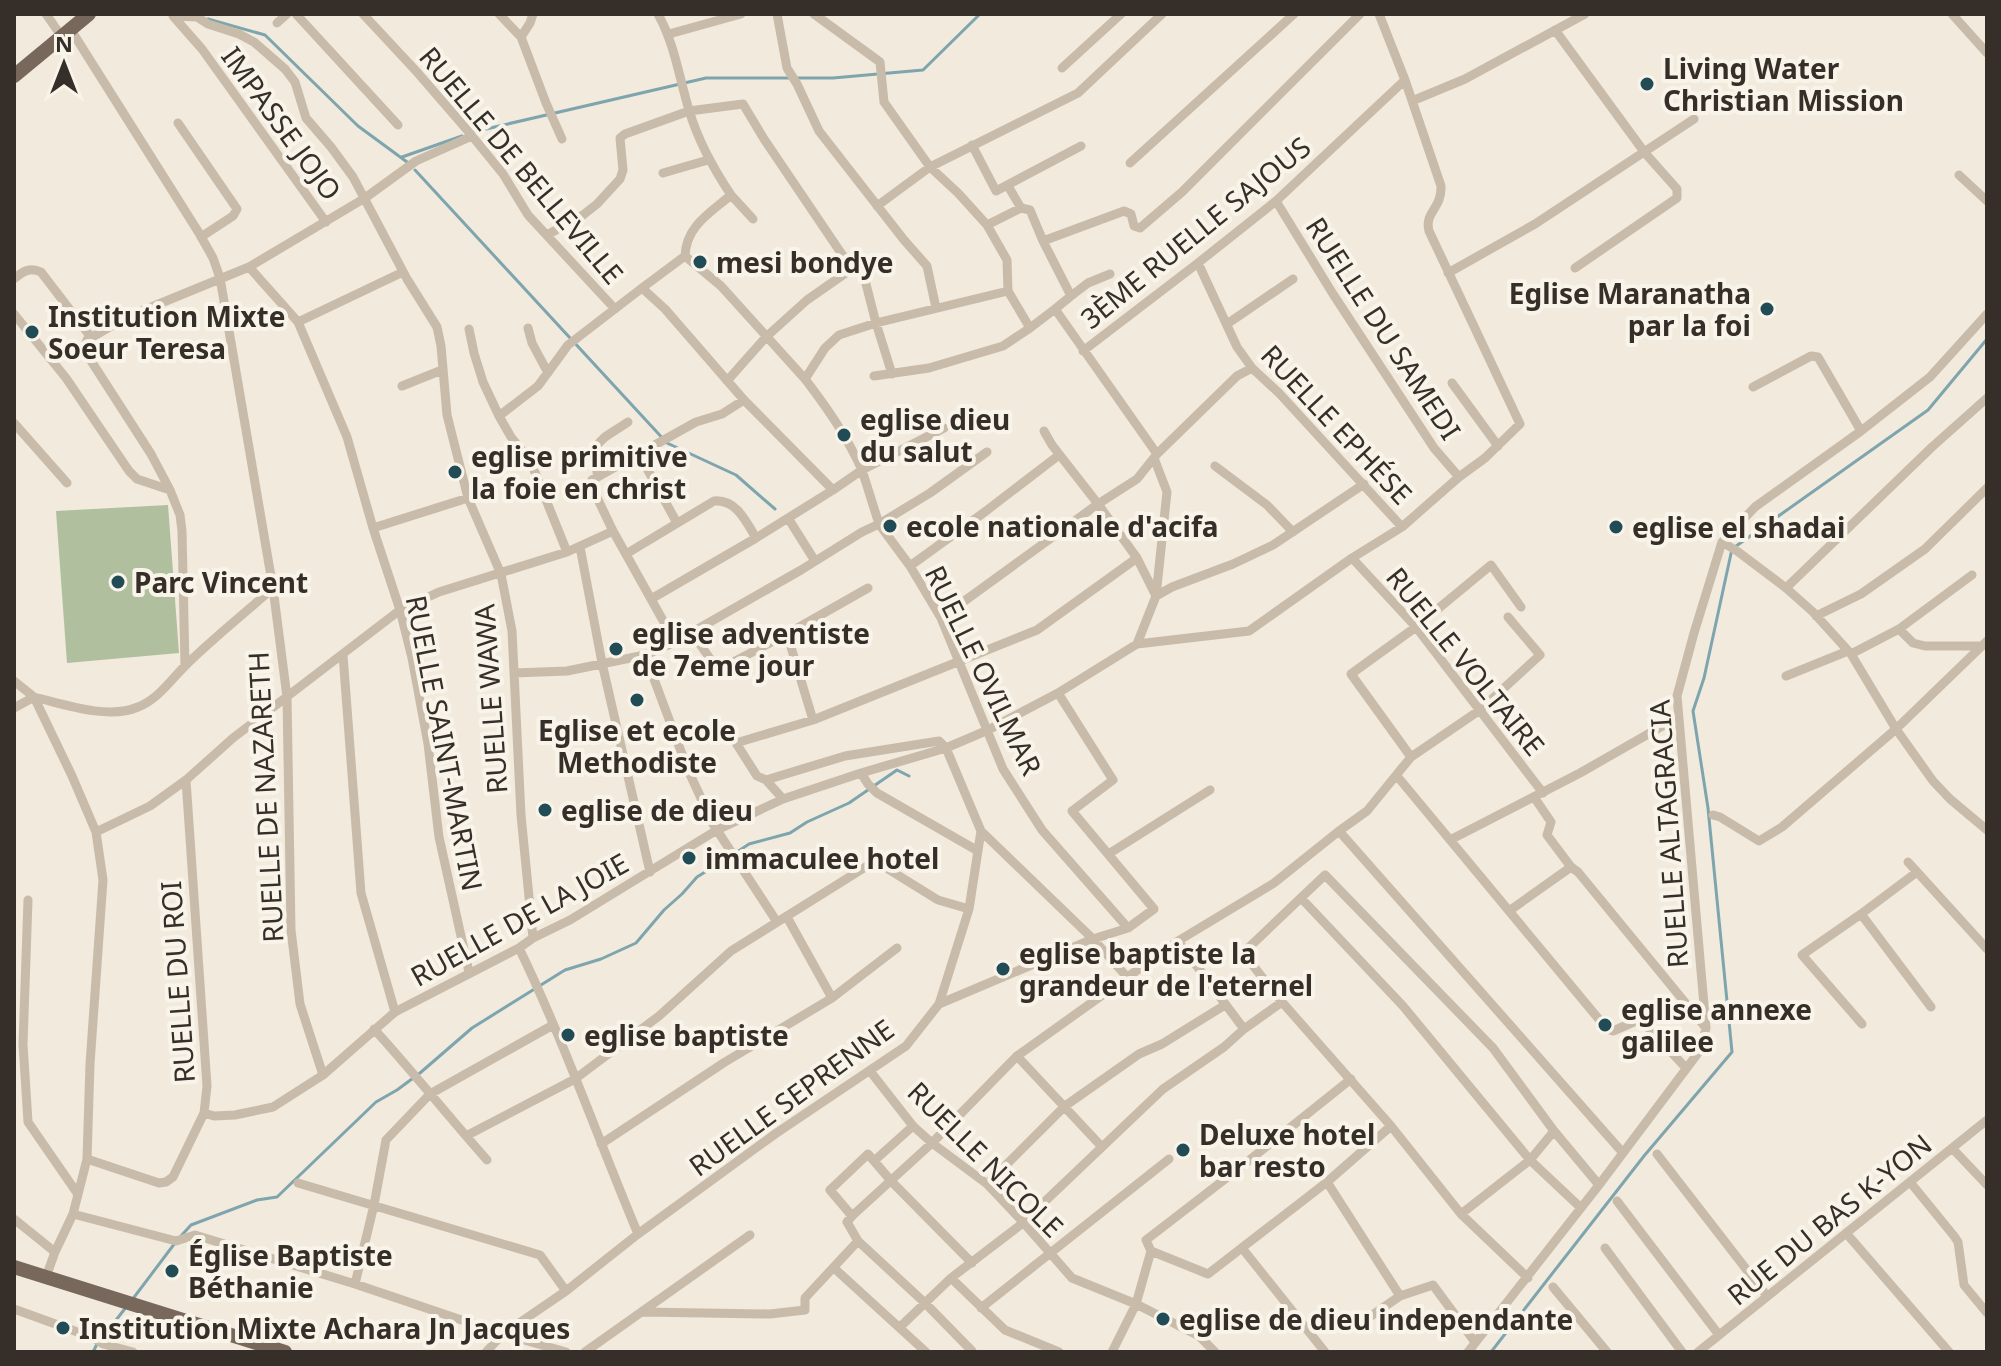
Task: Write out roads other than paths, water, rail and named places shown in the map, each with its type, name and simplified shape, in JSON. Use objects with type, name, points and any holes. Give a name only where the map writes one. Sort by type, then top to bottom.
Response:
[{"type":"main road","points":[[16,72],[89,14]]},
{"type":"main road","points":[[14,1267],[285,1352]]},
{"type":"street","name":"RUELLE DE NAZARETH","points":[[46,14],[66,34],[201,237],[220,278],[273,588],[287,697],[291,930],[300,1004],[323,1075]]},
{"type":"street","points":[[277,23],[287,14]]},
{"type":"street","points":[[296,14],[398,125]]},
{"type":"street","name":"RUELLE DE BELLEVILLE","points":[[363,14],[417,72],[503,174],[528,215],[615,309]]},
{"type":"street","points":[[499,14],[521,37],[562,139]]},
{"type":"street","points":[[521,37],[533,14]]},
{"type":"street","points":[[658,14],[669,34],[689,111],[708,160],[731,195],[753,219]]},
{"type":"street","points":[[669,34],[741,14]]},
{"type":"street","points":[[777,14],[787,68],[819,131],[927,266],[936,308]]},
{"type":"street","points":[[814,14],[880,62],[884,102],[930,167],[987,225],[1007,260],[1008,291],[1030,328]]},
{"type":"street","points":[[1062,68],[1121,14]]},
{"type":"street","points":[[877,206],[930,167],[1078,93],[1162,14]]},
{"type":"street","points":[[1130,163],[1294,14]]},
{"type":"street","points":[[1043,241],[1124,211],[1131,214],[1134,226],[1140,228],[1182,192],[1360,14]]},
{"type":"street","points":[[1379,14],[1441,186],[1441,199],[1427,225],[1448,273],[1535,224],[1694,119]]},
{"type":"street","points":[[1412,101],[1465,79],[1585,14]]},
{"type":"street","points":[[1952,14],[1987,53]]},
{"type":"street","name":"RUELLE WAWA","points":[[172,15],[197,17],[239,34],[254,42],[285,69],[295,82],[306,118],[331,147],[365,198],[403,272],[437,327],[447,415],[468,498],[501,574],[512,631],[521,815],[533,938]]},
{"type":"street","name":"IMPASSE JOJO","points":[[172,15],[202,49],[326,222]]},
{"type":"street","points":[[1555,30],[1645,153],[1677,189],[1677,198],[1575,268]]},
{"type":"street","name":"3ÈME RUELLE SAJOUS","points":[[1083,351],[1276,201],[1405,80]]},
{"type":"street","points":[[547,235],[583,215],[620,179],[623,170],[620,138],[625,134],[689,111],[744,105],[853,268],[865,280],[892,374]]},
{"type":"street","points":[[178,123],[237,209],[233,216],[201,237]]},
{"type":"street","points":[[185,666],[180,515],[151,454],[86,353],[85,343],[90,336],[137,312],[249,267],[365,198],[416,161],[470,134]]},
{"type":"street","points":[[972,145],[996,191],[1081,146]]},
{"type":"street","points":[[663,173],[708,160]]},
{"type":"street","points":[[1959,175],[1987,201]]},
{"type":"street","points":[[1008,186],[1021,208]]},
{"type":"street","points":[[499,416],[538,386],[568,345],[685,256],[687,238],[692,230],[731,195]]},
{"type":"street","name":"RUELLE DU SAMEDI","points":[[1276,201],[1434,448],[1459,477]]},
{"type":"street","points":[[987,225],[1021,208],[1030,210],[1071,296]]},
{"type":"street","name":"RUELLE OVILMAR","points":[[685,256],[721,286],[805,379],[834,418],[862,470],[879,524],[910,566],[941,618],[1003,769],[1042,830],[1128,928]]},
{"type":"street","name":"RUELLE EPHÉSE","points":[[1198,263],[1237,347],[1252,368],[1279,393],[1402,527]]},
{"type":"street","name":"RUELLE SAINT-MARTIN","points":[[249,267],[298,322],[347,437],[412,658],[428,744],[439,837],[469,972]]},
{"type":"street","points":[[727,381],[766,337],[807,300],[853,268]]},
{"type":"street","points":[[14,279],[28,269],[41,272],[90,336]]},
{"type":"street","points":[[298,322],[403,272]]},
{"type":"street","name":"RUELLE DE LA JOIE","points":[[204,1113],[235,1115],[273,1107],[323,1075],[395,1012],[570,920],[717,830],[783,799],[946,748],[988,730],[1058,693],[1137,644],[1249,631],[1352,558],[1402,527],[1485,458],[1520,424],[1448,273]]},
{"type":"street","points":[[874,376],[929,368],[1003,346],[1088,283],[1110,274]]},
{"type":"street","points":[[1227,324],[1293,279]]},
{"type":"street","points":[[642,288],[665,309],[744,400],[833,490]]},
{"type":"street","points":[[805,379],[825,348],[839,335],[1008,291]]},
{"type":"street","points":[[1055,309],[1156,456],[1167,492],[1156,596],[1137,644]]},
{"type":"street","points":[[14,314],[66,378],[129,471],[137,479],[170,490]]},
{"type":"street","name":"RUELLE ALTAGRACIA","points":[[1468,1352],[1528,1278],[1701,1049],[1706,1028],[1678,688],[1730,547],[1755,507],[1930,377],[1987,314]]},
{"type":"street","points":[[528,328],[535,351],[548,373]]},
{"type":"street","points":[[469,329],[483,382],[511,437],[530,460],[567,552]]},
{"type":"street","points":[[1753,387],[1811,356],[1818,357],[1861,431]]},
{"type":"street","points":[[941,618],[1137,479],[1237,376],[1252,368]]},
{"type":"street","points":[[402,386],[442,370]]},
{"type":"street","points":[[1452,383],[1498,446]]},
{"type":"street","points":[[1786,588],[1987,398]]},
{"type":"street","points":[[675,642],[590,483],[696,422],[722,414],[744,400]]},
{"type":"street","points":[[598,477],[593,455],[595,447],[628,422]]},
{"type":"street","points":[[14,423],[67,483]]},
{"type":"street","points":[[651,599],[756,538],[862,470],[944,428]]},
{"type":"street","points":[[1044,431],[1137,558],[1156,596]]},
{"type":"street","points":[[514,673],[567,671],[645,655],[675,642],[930,493],[987,452]]},
{"type":"street","points":[[639,454],[677,523]]},
{"type":"street","points":[[910,566],[1059,455]]},
{"type":"street","points":[[1215,466],[1267,505],[1293,532]]},
{"type":"street","points":[[1156,596],[1273,545],[1364,484]]},
{"type":"street","points":[[1816,616],[1861,594],[1925,549],[1987,488]]},
{"type":"street","points":[[373,528],[468,498]]},
{"type":"street","points":[[626,554],[720,500],[741,513],[756,538]]},
{"type":"street","points":[[788,518],[815,561]]},
{"type":"street","points":[[96,832],[150,806],[186,780],[233,738],[400,610],[439,592],[567,552],[613,531]]},
{"type":"street","points":[[580,547],[602,663],[650,872]]},
{"type":"street","points":[[1730,547],[1786,588],[1849,652],[1896,729],[1933,781],[1987,830]]},
{"type":"street","points":[[783,799],[766,780],[757,776],[736,743],[813,720],[1037,630],[1137,558]]},
{"type":"street","name":"RUELLE VOLTAIRE","points":[[1352,558],[1416,627],[1480,710],[1539,795],[1551,822],[1547,835],[1571,867]]},
{"type":"street","points":[[1411,757],[1351,674],[1416,627],[1491,565],[1521,607]]},
{"type":"street","points":[[1786,676],[1899,629],[1972,575]]},
{"type":"street","points":[[14,708],[34,697],[86,709],[116,712],[138,707],[164,689],[185,666],[273,588]]},
{"type":"street","points":[[692,633],[718,670],[868,588]]},
{"type":"street","points":[[972,1351],[858,1241],[847,1222],[932,1143],[1017,1056],[1178,941],[1274,883],[1367,811],[1411,757],[1480,710],[1540,655],[1508,617]]},
{"type":"street","points":[[1899,629],[1919,645],[1937,647],[1984,643]]},
{"type":"street","points":[[787,634],[813,720]]},
{"type":"street","points":[[1713,815],[1759,841],[1782,827],[1896,729],[1984,643]]},
{"type":"street","points":[[343,655],[361,893],[395,1012]]},
{"type":"street","points":[[645,655],[688,770],[717,830],[782,919],[832,998]]},
{"type":"street","points":[[14,681],[34,697],[72,776],[96,832],[103,880],[90,1064],[87,1159],[73,1214],[46,1277]]},
{"type":"street","points":[[939,1004],[1093,939],[1128,928],[1154,909],[1072,811],[1113,780],[1058,693]]},
{"type":"street","points":[[1450,840],[1539,795],[1678,717]]},
{"type":"street","points":[[766,780],[845,756],[939,741],[946,748],[981,831],[1093,939],[1127,977]]},
{"type":"street","points":[[861,773],[877,793],[978,851]]},
{"type":"street","points":[[1397,776],[1607,1029],[1613,1031],[1642,1021],[1686,1068]]},
{"type":"street","name":"RUELLE DU ROI","points":[[87,1159],[159,1183],[166,1182],[173,1177],[204,1113],[207,1086],[186,780]]},
{"type":"street","points":[[1110,853],[1210,790]]},
{"type":"street","name":"RUELLE SEPRENNE","points":[[486,1352],[503,1334],[566,1291],[775,1134],[906,1046],[939,1004],[969,909],[981,831]]},
{"type":"street","points":[[1339,831],[1623,1153]]},
{"type":"street","points":[[466,1136],[575,1079],[659,1016],[731,951],[875,861],[938,900],[969,909]]},
{"type":"street","points":[[1908,862],[1987,949]]},
{"type":"street","points":[[1509,911],[1571,867],[1706,1028]]},
{"type":"street","points":[[1862,1024],[1802,955],[1917,872]]},
{"type":"street","points":[[1528,1278],[1461,1214],[1391,1126],[1243,953],[1325,875],[1493,1048],[1554,1131],[1599,1185]]},
{"type":"street","points":[[1301,898],[1403,1006],[1530,1160],[1581,1208]]},
{"type":"street","points":[[28,900],[23,1044],[28,1122],[77,1193]]},
{"type":"street","points":[[1861,914],[1931,1007]]},
{"type":"street","points":[[1178,941],[1244,1029]]},
{"type":"street","points":[[519,948],[638,1234]]},
{"type":"street","points":[[601,1144],[725,1062],[832,998],[897,948]]},
{"type":"street","points":[[14,964],[26,963]]},
{"type":"street","points":[[900,1327],[951,1278],[1023,1222],[1163,1089],[1282,1002]]},
{"type":"street","points":[[987,1184],[1065,1106],[1139,1054],[1162,1044],[1225,1005]]},
{"type":"street","points":[[355,1284],[386,1140],[430,1094],[553,1025]]},
{"type":"street","points":[[374,1029],[487,1160]]},
{"type":"street","points":[[1017,1056],[1102,1147]]},
{"type":"street","name":"RUELLE NICOLE","points":[[870,1071],[913,1126],[987,1184],[1072,1278],[1136,1304]]},
{"type":"street","points":[[1112,1352],[1136,1304],[1151,1251],[1146,1240],[1351,1079]]},
{"type":"street","name":"RUE DU BAS K-YON","points":[[1698,1352],[1987,1120]]},
{"type":"street","points":[[874,1161],[913,1126]]},
{"type":"street","points":[[1151,1251],[1208,1274],[1327,1182],[1391,1126]]},
{"type":"street","points":[[1461,1214],[1530,1160],[1554,1131]]},
{"type":"street","points":[[1952,1148],[1987,1185]]},
{"type":"street","points":[[852,1216],[830,1190],[868,1154],[972,1263]]},
{"type":"street","points":[[1657,1154],[1767,1296]]},
{"type":"street","points":[[981,1308],[1169,1159]]},
{"type":"street","points":[[1327,1182],[1400,1296]]},
{"type":"street","points":[[1910,1182],[1958,1242],[1964,1285],[1987,1313]]},
{"type":"street","points":[[298,1183],[540,1255],[566,1291]]},
{"type":"street","points":[[1617,1201],[1719,1335]]},
{"type":"street","points":[[73,1214],[176,1241],[195,1235],[566,1352]]},
{"type":"street","points":[[14,1219],[55,1252]]},
{"type":"street","points":[[1846,1233],[1949,1352]]},
{"type":"street","points":[[585,1352],[750,1235]]},
{"type":"street","points":[[642,1312],[770,1314],[805,1310],[805,1298],[858,1241]]},
{"type":"street","points":[[1242,1248],[1325,1352]]},
{"type":"street","points":[[1605,1248],[1682,1352]]},
{"type":"street","points":[[834,1268],[926,1352]]},
{"type":"street","points":[[951,1278],[1005,1330],[1059,1352]]},
{"type":"street","points":[[1368,1318],[1400,1296],[1433,1285],[1475,1342]]},
{"type":"street","points":[[1553,1287],[1607,1352]]},
{"type":"street","points":[[1136,1304],[1199,1336],[1215,1352]]},
{"type":"street","points":[[14,1309],[133,1352]]},
{"type":"waterway","points":[[473,132],[706,78],[833,78],[923,70],[980,14]]},
{"type":"waterway","points":[[208,19],[265,35],[358,126],[407,162]]},
{"type":"waterway","points":[[402,157],[462,136]]},
{"type":"waterway","points":[[415,170],[667,443],[736,475],[775,509]]},
{"type":"waterway","points":[[1491,1352],[1644,1156],[1732,1052],[1708,808],[1693,711],[1704,678],[1732,549],[1928,410],[1987,339]]},
{"type":"waterway","points":[[737,852],[749,844],[790,833],[849,803],[897,770],[909,776]]},
{"type":"waterway","points":[[181,1236],[191,1225],[257,1200],[277,1197],[376,1102],[420,1073],[472,1028],[565,970],[601,959],[636,943],[697,877],[731,856]]},
{"type":"waterway","points":[[132,1300],[175,1243]]},
{"type":"waterway","points":[[102,1338],[127,1306]]},
{"type":"waterway","points":[[93,1352],[97,1344]]},
{"type":"place","name":"Living Water Christian Mission","points":[[1647,84]]},
{"type":"place","name":"mesi bondye","points":[[700,262]]},
{"type":"place","name":"Eglise Maranatha par la foi","points":[[1767,309]]},
{"type":"place","name":"Institution Mixte Soeur Teresa","points":[[32,332]]},
{"type":"place","name":"eglise dieu du salut","points":[[844,435]]},
{"type":"place","name":"eglise primitive la foie en christ","points":[[455,472]]},
{"type":"place","name":"ecole nationale d'acifa","points":[[890,526]]},
{"type":"place","name":"eglise el shadai","points":[[1616,527]]},
{"type":"place","name":"Parc Vincent","points":[[118,582]]},
{"type":"place","name":"eglise adventiste de 7eme jour","points":[[616,649]]},
{"type":"place","name":"Eglise et ecole Methodiste","points":[[637,700]]},
{"type":"place","name":"eglise de dieu","points":[[545,810]]},
{"type":"place","name":"immaculee hotel","points":[[689,858]]},
{"type":"place","name":"eglise baptiste la grandeur de l'eternel","points":[[1003,969]]},
{"type":"place","name":"eglise annexe galilee","points":[[1605,1025]]},
{"type":"place","name":"eglise baptiste","points":[[568,1035]]},
{"type":"place","name":"Deluxe hotel bar resto","points":[[1183,1150]]},
{"type":"place","name":"Église Baptiste Béthanie","points":[[172,1271]]},
{"type":"place","name":"eglise de dieu independante","points":[[1163,1319]]},
{"type":"place","name":"Institution Mixte Achara Jn Jacques","points":[[63,1328]]}]
